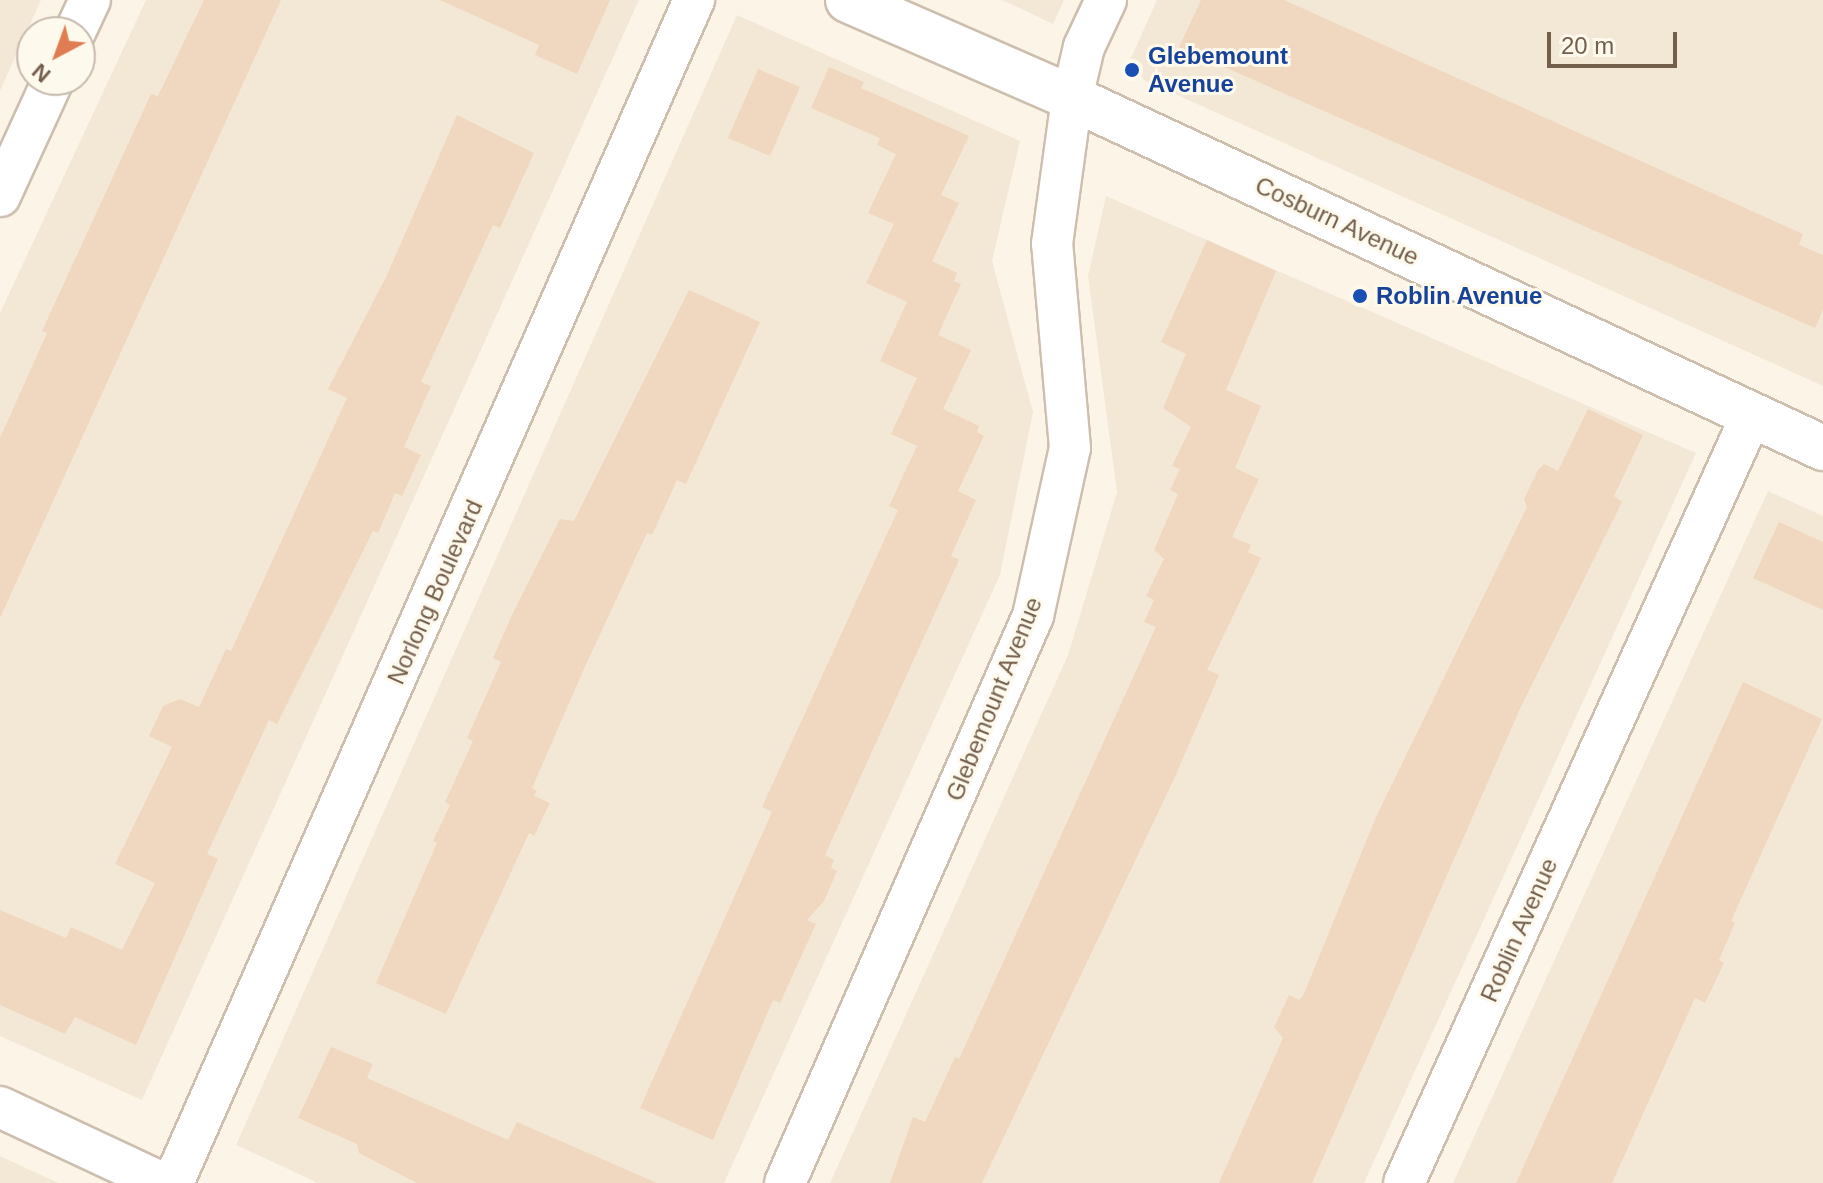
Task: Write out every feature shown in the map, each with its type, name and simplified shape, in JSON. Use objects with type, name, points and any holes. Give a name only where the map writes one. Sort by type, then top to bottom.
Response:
[{"type":"street","name":"Norlong Boulevard","points":[[173,1183],[694,0]]},
{"type":"street","name":"Cosburn Avenue","points":[[848,0],[1072,98],[1823,448]]},
{"type":"street","name":"Glebemount Avenue","points":[[785,1183],[1033,616],[1070,448],[1052,244],[1072,98],[1084,47],[1106,0]]},
{"type":"street","points":[[0,196],[46,96]]},
{"type":"street","name":"Roblin Avenue","points":[[1404,1183],[1752,414]]},
{"type":"street","points":[[0,1107],[162,1183]]},
{"type":"shaded area","points":[[0,0],[41,0],[34,16],[16,16],[16,55],[0,91]]},
{"type":"shaded area","points":[[146,0],[639,0],[142,1100],[0,1036],[0,313]]},
{"type":"shaded area","points":[[1002,0],[1064,0],[1053,24]]},
{"type":"shaded area","points":[[1157,0],[1823,0],[1823,386],[1144,80],[1130,60]]},
{"type":"shaded area","points":[[737,15],[1020,141],[992,261],[1033,412],[1000,575],[724,1183],[318,1183],[236,1145]]},
{"type":"shaded area","points":[[1106,196],[1696,453],[1364,1183],[830,1183],[1068,655],[1117,492],[1088,276]]},
{"type":"shaded area","points":[[1768,491],[1823,516],[1823,1183],[1453,1183]]},
{"type":"shaded area","points":[[0,1156],[58,1183],[0,1183]]},
{"type":"building","points":[[204,0],[281,0],[0,618],[0,438],[47,333],[42,331],[151,94],[158,96]]},
{"type":"building","points":[[440,0],[610,0],[577,74],[535,55],[539,45]]},
{"type":"building","points":[[1201,0],[1284,0],[1803,234],[1799,245],[1823,255],[1823,310],[1815,328],[1179,47]]},
{"type":"building","points":[[829,67],[864,82],[861,88],[969,136],[941,195],[959,203],[932,261],[957,273],[954,281],[961,284],[938,335],[971,350],[943,409],[979,426],[977,432],[984,436],[958,491],[976,500],[951,556],[959,560],[825,855],[834,860],[831,868],[837,871],[824,901],[807,920],[816,924],[780,1003],[773,1000],[713,1140],[640,1108],[772,812],[762,807],[898,510],[889,506],[917,446],[891,434],[917,378],[880,361],[907,302],[866,283],[894,224],[868,213],[896,154],[877,145],[880,138],[811,108]]},
{"type":"building","points":[[758,69],[800,87],[770,156],[728,138]]},
{"type":"building","points":[[457,115],[534,153],[500,228],[493,225],[421,382],[431,386],[404,447],[421,455],[402,496],[395,493],[378,533],[373,531],[277,724],[269,720],[207,854],[218,859],[136,1045],[75,1017],[65,1034],[0,1005],[0,910],[66,938],[71,927],[122,950],[155,883],[115,864],[172,747],[149,736],[163,706],[180,699],[199,707],[226,649],[231,651],[347,398],[328,389],[387,275]]},
{"type":"building","points":[[1207,240],[1276,271],[1226,390],[1261,406],[1235,468],[1259,479],[1232,537],[1251,545],[1248,552],[1261,558],[1207,670],[1219,675],[1174,779],[982,1183],[890,1183],[913,1117],[925,1122],[955,1057],[959,1059],[1156,627],[1144,622],[1154,600],[1146,596],[1164,559],[1154,550],[1178,494],[1170,490],[1180,469],[1172,466],[1191,427],[1163,408],[1186,354],[1161,342]]},
{"type":"building","points":[[689,290],[760,322],[686,484],[677,480],[652,535],[647,533],[584,669],[532,788],[537,791],[534,796],[550,803],[534,836],[529,833],[446,1014],[376,983],[437,843],[433,841],[450,805],[445,802],[473,741],[467,738],[501,662],[493,658],[512,615],[560,519],[574,521]]},
{"type":"building","points":[[1588,409],[1643,435],[1614,496],[1622,502],[1519,711],[1312,1183],[1219,1183],[1283,1038],[1274,1027],[1289,995],[1299,1000],[1303,996],[1376,817],[1527,507],[1524,499],[1544,464],[1558,471]]},
{"type":"building","points":[[1779,522],[1823,542],[1823,610],[1753,578]]},
{"type":"building","points":[[1743,682],[1822,719],[1731,921],[1735,923],[1719,960],[1724,963],[1705,1003],[1695,998],[1612,1183],[1516,1183]]},
{"type":"building","points":[[331,1047],[373,1064],[367,1078],[508,1140],[517,1122],[657,1183],[417,1183],[359,1153],[357,1144],[298,1118]]},
{"type":"place","name":"Glebemount Avenue","points":[[1132,70]]},
{"type":"place","name":"Roblin Avenue","points":[[1360,296]]}]
